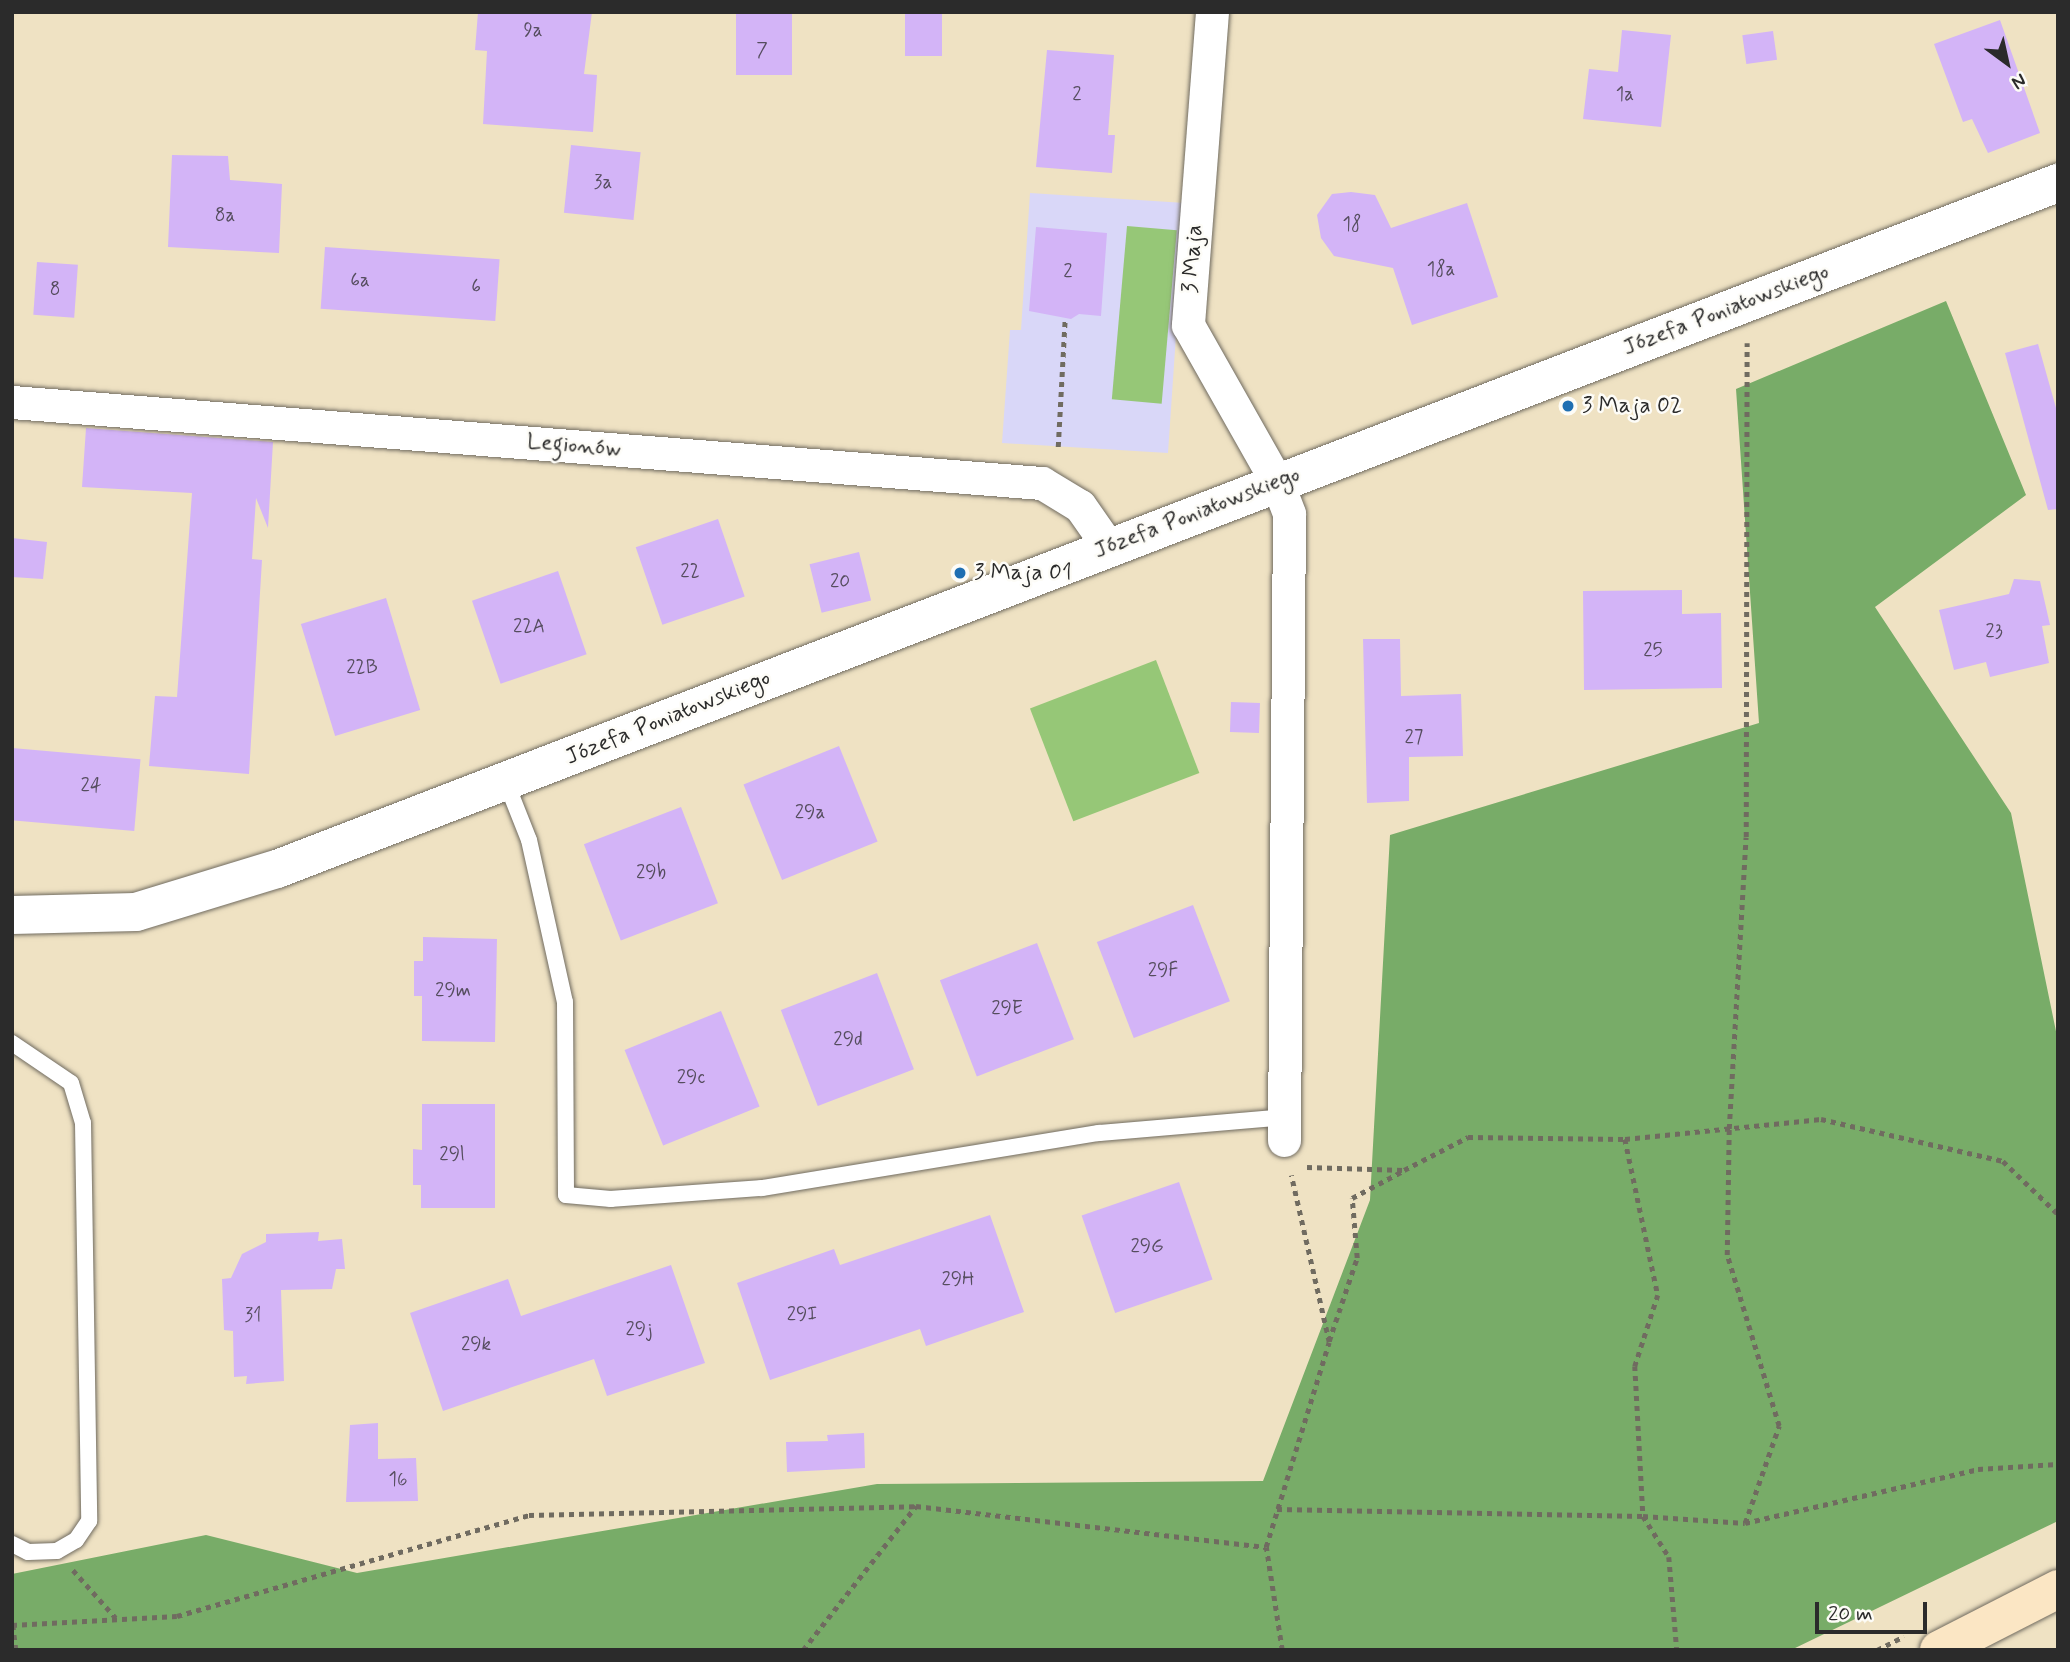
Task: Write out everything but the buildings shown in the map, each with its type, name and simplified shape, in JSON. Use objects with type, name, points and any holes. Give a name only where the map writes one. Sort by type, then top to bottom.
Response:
[{"type":"main road","points":[[1939,1650],[2058,1589]]},
{"type":"street","name":"3 Maja","points":[[1212,12],[1188,326],[1277,482],[1289,514],[1286,1141]]},
{"type":"street","name":"Józefa Poniatowskiego","points":[[12,915],[136,912],[277,869],[1108,546],[2058,183]]},
{"type":"street","name":"Legionów","points":[[12,402],[1042,483],[1080,506],[1108,546]]},
{"type":"lane","points":[[506,782],[529,840],[565,1002],[566,1195],[611,1199],[762,1188],[1099,1133],[1286,1141]]},
{"type":"lane","points":[[12,1043],[71,1083],[83,1124],[89,1521],[76,1540],[57,1551],[28,1552],[12,1544]]},
{"type":"path","points":[[1058,447],[1065,318]]},
{"type":"path","points":[[1745,1523],[1779,1426],[1727,1255],[1729,1129],[1746,837],[1747,328]]},
{"type":"path","points":[[1282,1650],[1266,1547],[1357,1258],[1352,1198],[1468,1137],[1625,1139],[1821,1119],[2003,1161],[2058,1214]]},
{"type":"path","points":[[1625,1139],[1658,1295],[1635,1366],[1643,1516],[1669,1557],[1677,1650]]},
{"type":"path","points":[[1329,1342],[1286,1141],[1404,1170]]},
{"type":"path","points":[[1277,1509],[1643,1516],[1745,1523],[1978,1469],[2058,1464]]},
{"type":"path","points":[[16,1650],[13,1625],[177,1616],[529,1514],[916,1506],[1266,1547]]},
{"type":"path","points":[[803,1650],[916,1506]]},
{"type":"path","points":[[57,1551],[117,1619]]},
{"type":"shaded area","points":[[1030,193],[1185,203],[1168,453],[1002,443],[1010,330],[1021,330]]},
{"type":"green space","points":[[1127,226],[1177,230],[1162,404],[1112,399]]},
{"type":"green space","points":[[1946,301],[2026,495],[1875,607],[2011,813],[2058,1041],[2058,1521],[1791,1650],[12,1650],[12,1574],[206,1535],[357,1573],[877,1484],[1263,1481],[1370,1200],[1390,835],[1759,723],[1736,389]]},
{"type":"green space","points":[[1156,660],[1199,773],[1073,821],[1030,708]]},
{"type":"place","name":"3 Maja 02","points":[[1568,406]]},
{"type":"place","name":"3 Maja 01","points":[[960,573]]}]
